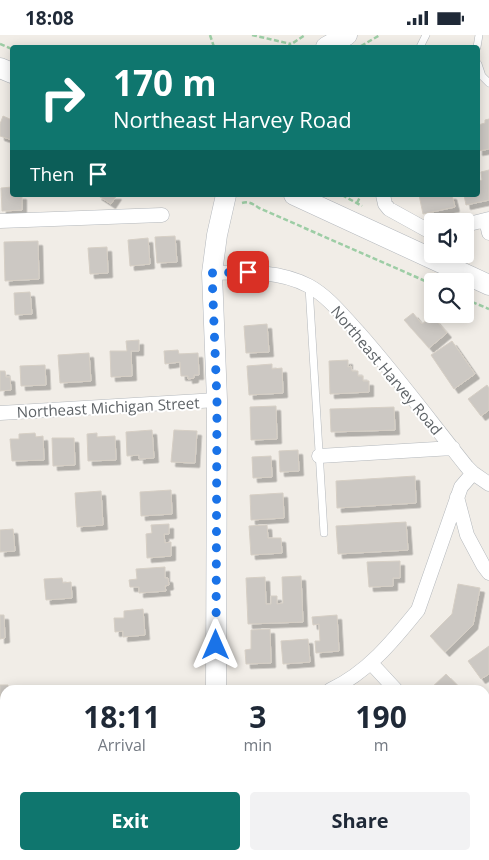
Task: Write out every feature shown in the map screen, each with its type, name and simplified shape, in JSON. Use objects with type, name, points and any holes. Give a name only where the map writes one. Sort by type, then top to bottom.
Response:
[{"type":"street","points":[[330,45],[347,35]]},
{"type":"street","points":[[299,197],[488,281]]},
{"type":"street","points":[[384,197],[385,204],[389,209],[424,229]]},
{"type":"street","points":[[216,685],[217,401],[212,273],[217,235],[233,199]]},
{"type":"street","points":[[0,221],[162,215]]},
{"type":"street","points":[[474,225],[488,224]]},
{"type":"street","name":"Northeast Harvey Road","points":[[212,273],[262,272],[286,277],[309,286],[335,306],[373,349],[473,473],[489,484]]},
{"type":"street","name":"Northeast Michigan Street","points":[[0,413],[217,401]]},
{"type":"street","points":[[319,456],[452,448]]},
{"type":"street","points":[[341,685],[371,663],[418,610],[461,487],[473,473]]},
{"type":"street","points":[[457,497],[467,535],[489,573]]},
{"type":"street","points":[[371,663],[391,685]]},
{"type":"lane","points":[[480,70],[482,76],[489,83]]},
{"type":"lane","points":[[309,286],[324,533]]},
{"type":"path","points":[[252,35],[291,44],[305,35]]},
{"type":"path","points":[[362,45],[380,35]]},
{"type":"path","points":[[357,203],[360,197]]},
{"type":"path","points":[[233,199],[252,203],[267,212],[424,281]]},
{"type":"path","points":[[474,303],[489,309]]},
{"type":"building","points":[[3,116],[10,119],[10,139],[0,136],[0,124]]},
{"type":"building","points":[[489,119],[489,149],[480,151],[480,124],[485,123],[485,120]]},
{"type":"building","points":[[489,170],[489,200],[466,205],[464,197],[480,197],[481,172]]},
{"type":"building","points":[[10,187],[10,197],[22,197],[22,210],[2,211],[1,188]]},
{"type":"building","points":[[100,197],[116,197],[111,204]]},
{"type":"building","points":[[419,197],[452,197],[455,207],[424,214]]},
{"type":"building","points":[[175,236],[177,262],[157,263],[155,237]]},
{"type":"building","points":[[148,238],[150,264],[130,266],[128,240]]},
{"type":"building","points":[[38,241],[39,279],[5,281],[4,242]]},
{"type":"building","points":[[107,247],[108,273],[90,274],[88,248]]},
{"type":"building","points":[[30,292],[32,314],[15,315],[14,293]]},
{"type":"building","points":[[413,313],[422,324],[438,323],[447,333],[429,348],[404,320]]},
{"type":"building","points":[[267,324],[269,352],[246,353],[244,326]]},
{"type":"building","points":[[139,340],[139,351],[131,351],[132,376],[111,377],[110,351],[127,351],[126,341]]},
{"type":"building","points":[[452,341],[475,374],[454,389],[431,355]]},
{"type":"building","points":[[178,350],[179,354],[198,353],[199,375],[194,375],[194,378],[188,379],[188,376],[181,376],[180,362],[165,364],[164,351]]},
{"type":"building","points":[[89,353],[91,381],[60,383],[58,355]]},
{"type":"building","points":[[348,360],[348,367],[351,366],[352,371],[358,371],[358,376],[363,376],[363,381],[369,381],[369,392],[330,394],[329,361]]},
{"type":"building","points":[[272,364],[272,369],[282,368],[283,393],[249,395],[247,366]]},
{"type":"building","points":[[45,365],[46,385],[21,386],[20,366]]},
{"type":"building","points":[[0,371],[5,371],[6,377],[10,377],[11,390],[0,391]]},
{"type":"building","points":[[487,385],[489,388],[489,410],[481,416],[468,399]]},
{"type":"building","points":[[276,406],[277,439],[251,440],[250,407]]},
{"type":"building","points":[[394,407],[395,430],[331,432],[330,409]]},
{"type":"building","points":[[152,430],[154,458],[139,459],[139,455],[127,456],[126,432]]},
{"type":"building","points":[[174,430],[197,431],[195,463],[171,462]]},
{"type":"building","points":[[35,433],[36,437],[43,436],[44,460],[12,461],[10,439],[19,439],[19,434]]},
{"type":"building","points":[[97,433],[97,437],[115,436],[116,460],[88,461],[87,434]]},
{"type":"building","points":[[52,438],[74,438],[75,465],[53,466]]},
{"type":"building","points":[[298,450],[299,471],[280,472],[279,451]]},
{"type":"building","points":[[271,456],[272,477],[253,478],[252,457]]},
{"type":"building","points":[[415,476],[416,503],[337,508],[336,481]]},
{"type":"building","points":[[171,490],[172,514],[141,516],[140,492]]},
{"type":"building","points":[[101,491],[103,525],[77,527],[75,493]]},
{"type":"building","points":[[283,493],[284,518],[251,520],[250,495]]},
{"type":"building","points":[[406,522],[408,550],[338,554],[336,526]]},
{"type":"building","points":[[169,524],[169,534],[164,534],[165,543],[171,542],[171,556],[147,558],[146,534],[152,533],[151,525]]},
{"type":"building","points":[[267,525],[268,538],[281,538],[282,553],[251,555],[249,526]]},
{"type":"building","points":[[13,529],[15,551],[0,552],[0,530]]},
{"type":"building","points":[[400,561],[400,578],[393,578],[393,586],[369,587],[367,562]]},
{"type":"building","points":[[165,567],[165,578],[168,578],[169,585],[165,586],[166,591],[139,593],[139,587],[130,587],[129,580],[137,579],[136,569]]},
{"type":"building","points":[[301,576],[303,622],[248,624],[246,578],[265,577],[266,604],[271,604],[271,596],[277,596],[277,604],[283,603],[282,577]]},
{"type":"building","points":[[62,578],[63,583],[71,582],[72,598],[46,600],[44,579]]},
{"type":"building","points":[[458,584],[480,588],[473,625],[445,652],[430,636],[452,614]]},
{"type":"building","points":[[143,609],[145,635],[123,637],[123,631],[115,632],[114,618],[124,618],[124,611]]},
{"type":"building","points":[[0,615],[4,615],[5,638],[0,639]]},
{"type":"building","points":[[337,615],[339,651],[316,653],[315,641],[320,641],[319,624],[313,625],[312,617]]},
{"type":"building","points":[[270,629],[271,663],[246,664],[245,650],[251,649],[251,630]]},
{"type":"building","points":[[308,639],[310,662],[283,664],[281,641]]},
{"type":"building","points":[[489,646],[489,674],[481,679],[468,661]]},
{"type":"building","points":[[446,674],[457,685],[434,685]]},
{"type":"route","points":[[216,645],[217,401],[212,273],[248,272]]}]
